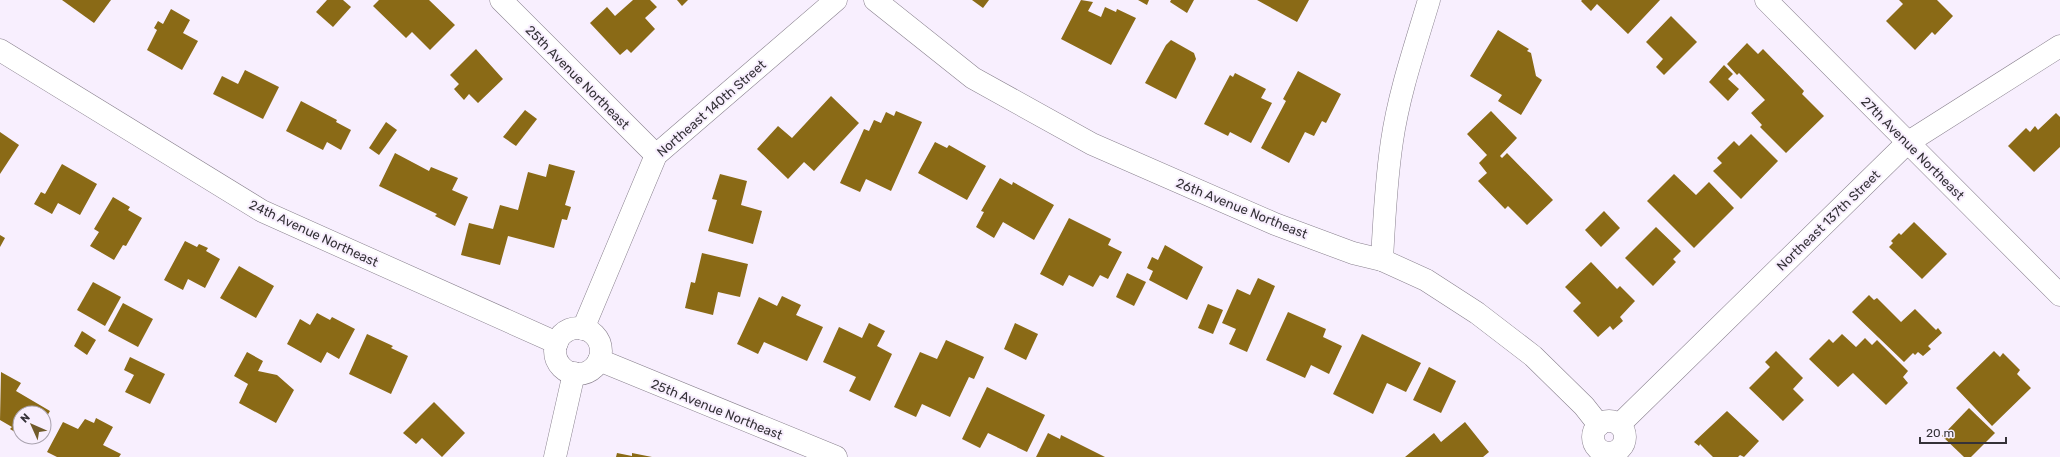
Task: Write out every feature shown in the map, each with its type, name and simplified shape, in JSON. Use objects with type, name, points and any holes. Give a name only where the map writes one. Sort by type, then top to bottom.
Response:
[{"type":"street","name":"25th Avenue Northeast","points":[[501,0],[656,155]]},
{"type":"street","name":"Northeast 140th Street","points":[[583,329],[656,155],[836,0]]},
{"type":"street","name":"26th Avenue Northeast","points":[[875,0],[974,78],[1041,118],[1092,144],[1275,224],[1352,253],[1382,260],[1426,280],[1503,332],[1533,356],[1584,406],[1609,424]]},
{"type":"street","points":[[1382,260],[1384,214],[1392,141],[1404,84],[1429,0]]},
{"type":"street","name":"27th Avenue Northeast","points":[[1766,0],[2060,295]]},
{"type":"street","name":"Northeast 137th Street","points":[[1609,424],[1907,143],[2060,46]]},
{"type":"street","name":"24th Avenue Northeast","points":[[0,50],[262,211],[557,343]]},
{"type":"street","points":[[583,329],[590,332],[600,342],[601,350],[599,360],[592,370],[585,373],[574,373],[563,368],[558,362],[556,355],[557,343],[563,334],[569,330],[583,329]]},
{"type":"street","name":"25th Avenue Northeast","points":[[599,360],[836,457]]},
{"type":"street","points":[[555,457],[574,373]]},
{"type":"street","points":[[1609,424],[1623,428],[1625,438],[1623,453],[1591,452],[1593,436],[1609,424]]},
{"type":"building","points":[[62,0],[111,0],[94,23]]},
{"type":"building","points":[[327,0],[343,0],[351,7],[333,27],[316,12]]},
{"type":"building","points":[[379,0],[429,0],[455,25],[430,50],[412,32],[406,38],[373,6]]},
{"type":"building","points":[[633,0],[650,0],[657,7],[645,18],[655,29],[631,53],[627,49],[620,55],[590,23],[607,7],[615,16]]},
{"type":"building","points":[[677,0],[688,0],[682,6]]},
{"type":"building","points":[[972,0],[989,0],[983,8]]},
{"type":"building","points":[[1081,0],[1093,2],[1088,11],[1101,17],[1105,7],[1116,12],[1117,9],[1136,18],[1111,65],[1061,39]]},
{"type":"building","points":[[1138,0],[1149,0],[1147,5]]},
{"type":"building","points":[[1171,0],[1194,0],[1187,13],[1170,2]]},
{"type":"building","points":[[1257,0],[1309,0],[1297,22]]},
{"type":"building","points":[[1660,0],[1628,34],[1597,4],[1591,11],[1581,1]]},
{"type":"building","points":[[1899,0],[1937,0],[1953,16],[1935,35],[1932,32],[1915,50],[1886,21],[1903,4]]},
{"type":"building","points":[[171,9],[190,20],[183,33],[198,41],[182,70],[147,50],[157,30],[154,28],[158,21],[163,24]]},
{"type":"building","points":[[1671,16],[1697,42],[1664,75],[1656,67],[1663,59],[1646,42]]},
{"type":"building","points":[[1498,30],[1529,49],[1527,51],[1531,53],[1536,76],[1542,80],[1521,115],[1498,101],[1502,95],[1470,76]]},
{"type":"building","points":[[1171,40],[1194,53],[1196,59],[1176,99],[1145,83],[1166,45]]},
{"type":"building","points":[[1747,43],[1758,54],[1763,49],[1804,91],[1802,94],[1824,116],[1786,153],[1760,127],[1762,125],[1751,113],[1765,100],[1739,73],[1737,75],[1727,64]]},
{"type":"building","points":[[476,49],[503,79],[478,103],[469,94],[464,100],[454,89],[459,84],[450,75]]},
{"type":"building","points":[[1724,65],[1733,74],[1728,79],[1739,89],[1728,101],[1709,82]]},
{"type":"building","points":[[245,70],[279,87],[263,119],[213,94],[222,76],[238,84]]},
{"type":"building","points":[[1298,71],[1341,94],[1326,123],[1322,121],[1314,136],[1305,132],[1289,163],[1261,148],[1286,101],[1283,99]]},
{"type":"building","points":[[1235,73],[1266,89],[1261,98],[1272,103],[1251,143],[1230,132],[1228,136],[1204,124],[1230,75],[1233,77]]},
{"type":"building","points":[[831,96],[859,123],[814,171],[804,162],[788,179],[757,149],[778,126],[792,138]]},
{"type":"building","points":[[301,101],[337,120],[336,122],[351,130],[341,150],[327,142],[323,150],[286,131]]},
{"type":"building","points":[[525,110],[537,119],[516,146],[503,137]]},
{"type":"building","points":[[896,111],[922,122],[891,191],[866,179],[860,192],[840,183],[864,129],[869,131],[874,120],[881,123],[886,112],[894,116]]},
{"type":"building","points":[[1491,111],[1517,138],[1500,156],[1502,158],[1507,153],[1553,200],[1527,225],[1508,206],[1505,209],[1478,181],[1487,173],[1479,163],[1487,155],[1467,134]]},
{"type":"building","points":[[2056,113],[2060,117],[2060,147],[2034,172],[2008,146],[2026,128],[2030,132],[2035,126],[2038,130]]},
{"type":"building","points":[[386,122],[397,130],[379,155],[369,148]]},
{"type":"building","points":[[0,132],[19,145],[0,174]]},
{"type":"building","points":[[1751,134],[1778,161],[1741,199],[1713,171],[1722,163],[1717,158],[1734,141],[1739,146]]},
{"type":"building","points":[[935,142],[947,148],[949,145],[986,166],[967,200],[918,173]]},
{"type":"building","points":[[395,153],[429,171],[431,167],[458,178],[452,190],[468,197],[455,226],[435,216],[437,214],[379,186]]},
{"type":"building","points":[[62,164],[97,184],[80,215],[58,203],[52,214],[34,204],[41,192],[45,194]]},
{"type":"building","points":[[549,164],[575,171],[565,205],[571,207],[567,220],[562,219],[554,248],[508,236],[500,265],[461,255],[469,223],[493,229],[500,205],[518,210],[528,172],[546,177]]},
{"type":"building","points":[[720,174],[747,181],[741,205],[762,211],[753,244],[708,231],[717,200],[712,199]]},
{"type":"building","points":[[1674,174],[1696,195],[1709,182],[1734,208],[1694,248],[1647,201]]},
{"type":"building","points":[[1000,178],[1012,185],[1013,182],[1054,205],[1034,240],[1003,222],[994,238],[976,227],[984,212],[981,211]]},
{"type":"building","points":[[113,197],[130,207],[128,210],[142,218],[126,246],[123,245],[114,260],[90,246],[99,232],[94,229]]},
{"type":"building","points":[[1604,211],[1620,228],[1601,247],[1585,230]]},
{"type":"building","points":[[1069,218],[1111,239],[1108,245],[1122,252],[1108,279],[1100,275],[1093,287],[1069,275],[1063,286],[1040,274]]},
{"type":"building","points":[[1914,222],[1947,254],[1922,279],[1889,247],[1893,243],[1891,241],[1899,233],[1901,235]]},
{"type":"building","points":[[1656,227],[1681,251],[1673,259],[1676,262],[1653,286],[1625,258]]},
{"type":"building","points":[[0,235],[5,238],[0,247]]},
{"type":"building","points":[[185,241],[197,247],[199,244],[208,248],[206,251],[220,259],[205,288],[188,279],[183,290],[164,280]]},
{"type":"building","points":[[1165,245],[1203,267],[1187,300],[1149,280],[1153,271],[1147,268],[1152,257],[1158,260]]},
{"type":"building","points":[[702,253],[748,264],[740,297],[718,292],[713,315],[685,308],[691,282],[695,283]]},
{"type":"building","points":[[1591,262],[1617,289],[1620,286],[1635,301],[1620,317],[1623,321],[1613,330],[1610,326],[1598,337],[1573,311],[1581,303],[1565,287]]},
{"type":"building","points":[[239,266],[274,286],[256,318],[220,298]]},
{"type":"building","points":[[1127,273],[1146,282],[1134,306],[1116,297]]},
{"type":"building","points":[[1258,278],[1275,286],[1247,352],[1229,344],[1236,329],[1222,323],[1237,289],[1250,295]]},
{"type":"building","points":[[93,282],[121,297],[105,326],[77,310]]},
{"type":"building","points":[[1869,295],[1874,300],[1877,298],[1901,322],[1915,309],[1936,330],[1938,328],[1942,333],[1928,346],[1931,349],[1923,356],[1918,352],[1915,355],[1913,353],[1904,362],[1852,312]]},
{"type":"building","points":[[782,296],[801,305],[796,315],[823,327],[807,361],[764,342],[758,354],[737,344],[759,297],[777,306]]},
{"type":"building","points":[[123,303],[153,319],[138,347],[108,331]]},
{"type":"building","points":[[1208,304],[1223,310],[1213,334],[1198,328]]},
{"type":"building","points":[[1288,312],[1326,329],[1323,337],[1342,346],[1329,374],[1311,365],[1305,378],[1266,360]]},
{"type":"building","points":[[317,313],[330,320],[332,317],[355,329],[339,359],[327,352],[321,363],[287,344],[300,319],[310,325]]},
{"type":"building","points":[[869,323],[885,331],[877,346],[892,354],[870,401],[849,391],[856,377],[823,362],[839,327],[862,338]]},
{"type":"building","points":[[1015,323],[1038,334],[1026,360],[1004,349]]},
{"type":"building","points":[[82,331],[96,340],[87,355],[74,346]]},
{"type":"building","points":[[367,334],[393,346],[391,348],[408,356],[391,394],[349,374]]},
{"type":"building","points":[[1362,334],[1421,363],[1406,392],[1387,383],[1373,414],[1333,394]]},
{"type":"building","points":[[1842,334],[1856,347],[1865,338],[1872,345],[1877,340],[1908,371],[1903,377],[1908,383],[1886,405],[1853,373],[1838,387],[1809,359],[1829,339],[1833,343]]},
{"type":"building","points":[[946,340],[984,357],[974,379],[969,377],[950,417],[922,404],[916,417],[894,407],[920,352],[937,359]]},
{"type":"building","points":[[1776,351],[1803,378],[1793,389],[1804,400],[1783,421],[1749,388],[1770,367],[1765,362]]},
{"type":"building","points":[[1994,351],[2000,357],[2003,353],[2020,370],[2017,374],[2031,388],[1992,426],[1956,388]]},
{"type":"building","points":[[247,352],[263,361],[258,371],[277,375],[294,390],[276,423],[239,403],[248,384],[234,376]]},
{"type":"building","points":[[130,357],[165,374],[150,404],[125,392],[134,375],[124,370]]},
{"type":"building","points":[[1429,367],[1456,381],[1441,413],[1413,400]]},
{"type":"building","points":[[1,372],[21,383],[16,391],[40,405],[12,405],[12,427],[0,420]]},
{"type":"building","points":[[987,387],[1045,415],[1027,452],[988,433],[980,448],[962,439]]},
{"type":"building","points":[[434,402],[465,433],[442,457],[422,438],[416,444],[403,433]]},
{"type":"building","points":[[1969,408],[1995,433],[1971,457],[1964,457],[1942,436]]},
{"type":"building","points":[[1727,411],[1759,441],[1744,457],[1740,455],[1738,457],[1713,457],[1700,444],[1699,446],[1694,442]]},
{"type":"building","points":[[96,418],[113,427],[103,445],[121,454],[119,457],[57,457],[47,452],[63,422],[78,429],[85,419],[94,423]]},
{"type":"building","points":[[1465,422],[1489,452],[1483,457],[1405,457],[1434,433],[1441,442]]},
{"type":"building","points":[[1048,433],[1060,439],[1061,435],[1105,457],[1036,457]]},
{"type":"building","points":[[617,453],[632,456],[632,453],[652,457],[616,457]]}]
